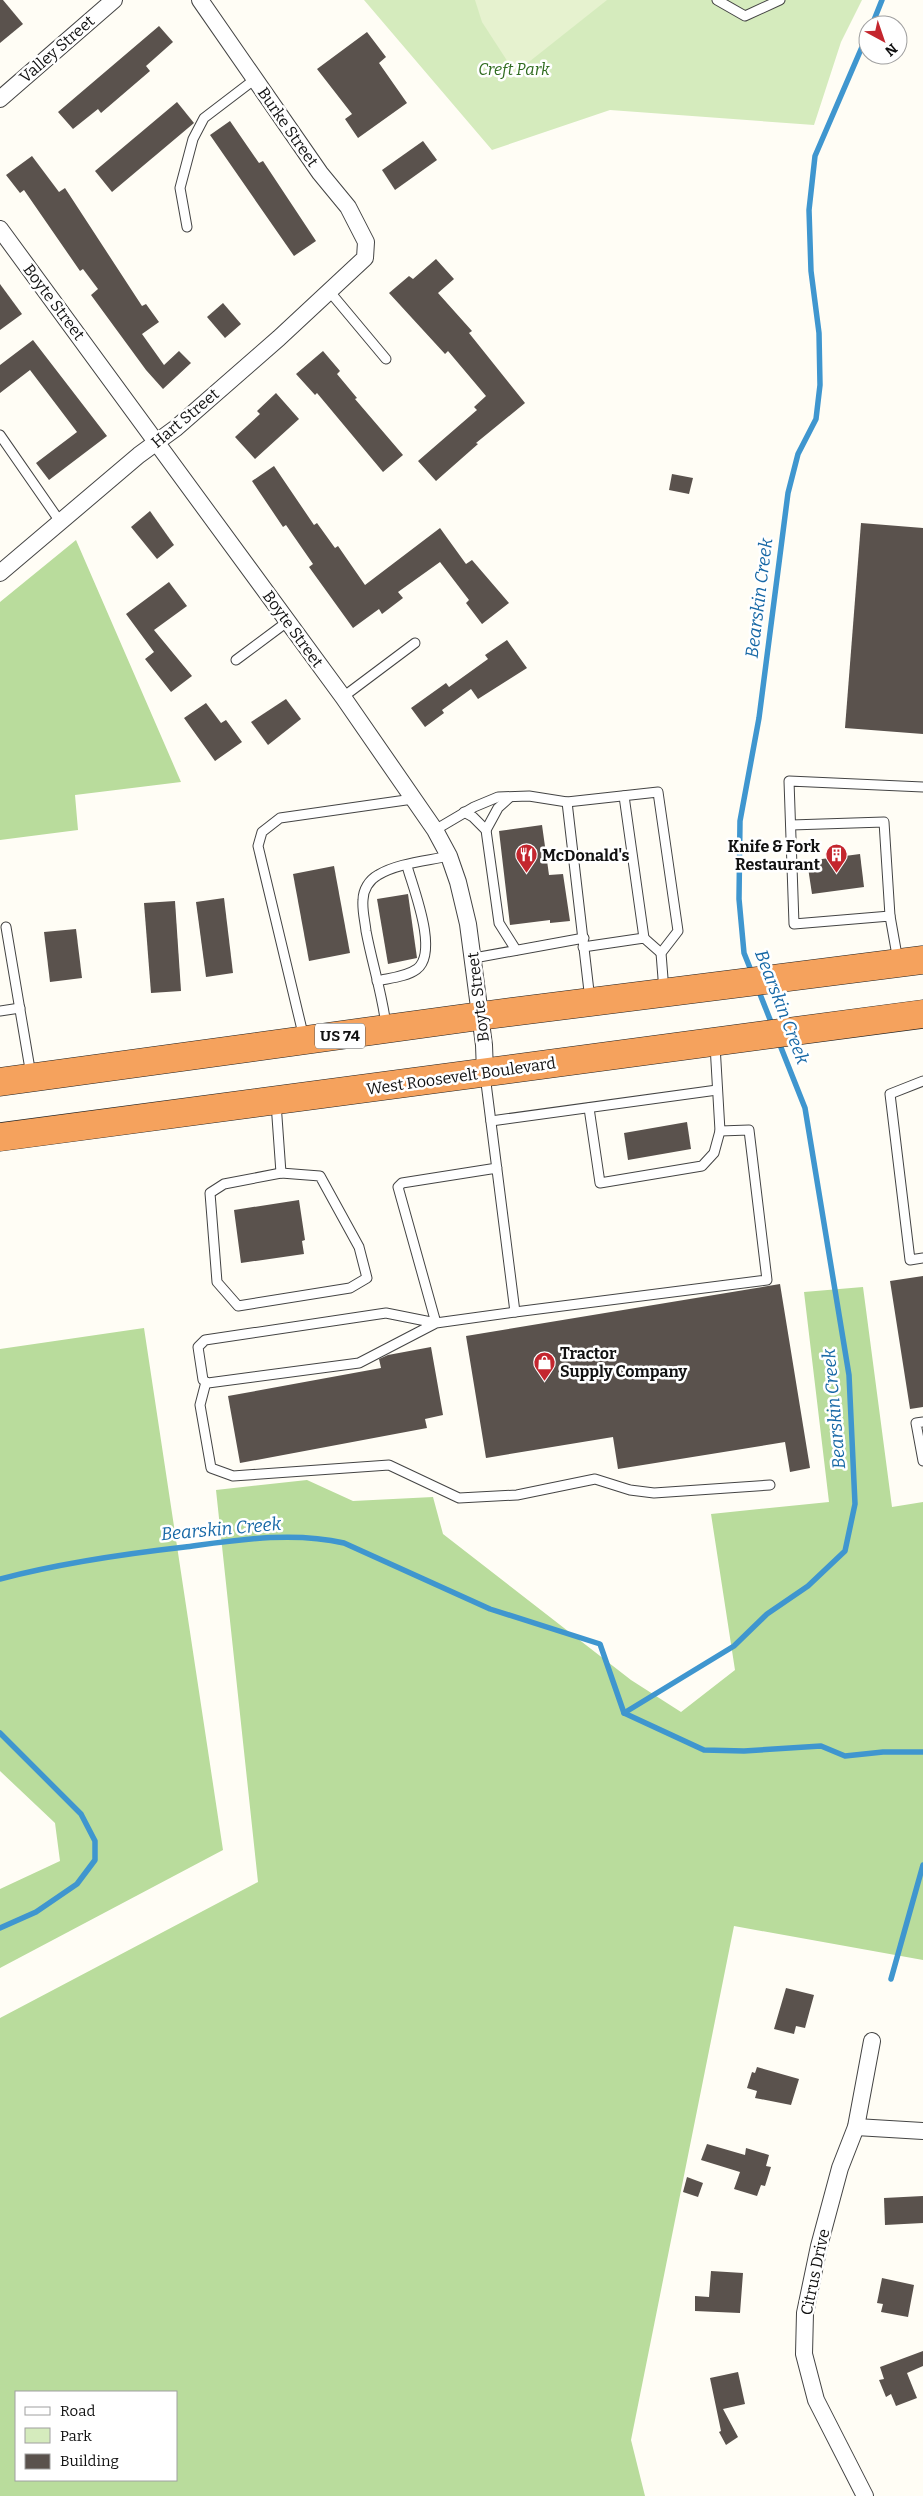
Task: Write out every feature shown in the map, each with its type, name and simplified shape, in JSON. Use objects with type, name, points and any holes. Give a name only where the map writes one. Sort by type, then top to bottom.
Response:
[{"type":"highway","name":"US 74","points":[[0,1082],[480,1016],[911,961]]},
{"type":"highway","name":"West Roosevelt Boulevard","points":[[0,1138],[923,1014]]},
{"type":"street","name":"Valley Street","points":[[0,99],[114,0]]},
{"type":"street","name":"Burke Street","points":[[200,0],[320,173],[348,207],[366,242],[365,258]]},
{"type":"street","name":"Boyte Street","points":[[0,229],[343,697],[435,830],[449,856],[458,882],[474,958],[485,1072]]},
{"type":"street","name":"Hart Street","points":[[0,573],[140,455],[157,443],[330,292],[365,258]]},
{"type":"street","name":"Citrus Drive","points":[[865,2496],[816,2400],[804,2354],[805,2313],[819,2246],[840,2168],[856,2127],[872,2041]]},
{"type":"street","points":[[856,2127],[923,2131]]},
{"type":"lane","points":[[717,0],[745,16],[780,0]]},
{"type":"lane","points":[[187,226],[180,188],[192,139],[204,118],[255,79]]},
{"type":"lane","points":[[330,292],[386,359]]},
{"type":"lane","points":[[0,435],[61,523]]},
{"type":"lane","points":[[236,660],[287,622]]},
{"type":"lane","points":[[343,697],[415,644]]},
{"type":"lane","points":[[890,916],[794,924],[789,781],[923,787]]},
{"type":"lane","points":[[435,830],[487,800],[529,796],[567,802],[658,792],[678,932],[661,953]]},
{"type":"lane","points":[[624,796],[644,938],[661,953],[673,992]]},
{"type":"lane","points":[[509,798],[498,808],[486,830],[499,923],[516,950]]},
{"type":"lane","points":[[305,1041],[258,846],[262,832],[280,818],[413,799]]},
{"type":"lane","points":[[567,802],[590,1003]]},
{"type":"lane","points":[[464,812],[473,817],[486,830]]},
{"type":"lane","points":[[791,825],[884,822],[890,916],[911,961]]},
{"type":"lane","points":[[386,1030],[382,998],[376,981],[364,915],[362,900],[366,887],[377,876],[407,866],[449,856]]},
{"type":"lane","points":[[376,981],[406,975],[418,968],[424,960],[427,949],[425,933],[407,866]]},
{"type":"lane","points":[[6,927],[32,1078]]},
{"type":"lane","points":[[474,958],[516,950],[644,938]]},
{"type":"lane","points":[[0,1011],[20,1008]]},
{"type":"lane","points":[[589,1108],[600,1183],[702,1166],[714,1153],[720,1131],[717,1090],[718,1042]]},
{"type":"lane","points":[[485,1072],[515,1312]]},
{"type":"lane","points":[[923,1081],[890,1094],[910,1260],[923,1258]]},
{"type":"lane","points":[[491,1122],[717,1090]]},
{"type":"lane","points":[[276,1100],[281,1173]]},
{"type":"lane","points":[[206,1382],[359,1363],[436,1323],[767,1280],[749,1130],[720,1131]]},
{"type":"lane","points":[[436,1323],[398,1187],[402,1183],[497,1168]]},
{"type":"lane","points":[[281,1173],[320,1176],[359,1247],[366,1278],[350,1288],[238,1306],[217,1282],[210,1193],[224,1184],[281,1173]]},
{"type":"lane","points":[[206,1382],[202,1377],[198,1347],[205,1340],[387,1312],[436,1323]]},
{"type":"lane","points":[[206,1382],[200,1404],[211,1468],[232,1476],[389,1465],[459,1498],[517,1495],[594,1479],[630,1490],[654,1493],[770,1485]]},
{"type":"lane","points":[[923,1422],[916,1423],[923,1462]]},
{"type":"green space","name":"Creft Park","points":[[364,0],[862,0],[841,42],[814,125],[610,110],[492,150]]},
{"type":"green space","points":[[475,0],[607,0],[515,73],[482,22]]},
{"type":"green space","points":[[76,540],[181,782],[75,795],[78,830],[0,840],[0,602]]},
{"type":"green space","points":[[863,1287],[892,1507],[923,1502],[923,1960],[734,1926],[631,2440],[645,2496],[0,2496],[0,2018],[258,1882],[216,1490],[307,1480],[353,1501],[433,1497],[443,1534],[631,1680],[681,1712],[735,1670],[711,1514],[829,1502],[804,1292]]},
{"type":"green space","points":[[144,1328],[223,1850],[0,1968],[0,1889],[60,1861],[55,1823],[0,1771],[0,1349]]},
{"type":"building","points":[[0,0],[3,0],[23,24],[0,43]]},
{"type":"building","points":[[159,26],[173,42],[146,66],[150,71],[101,113],[98,109],[73,129],[58,112]]},
{"type":"building","points":[[367,32],[386,57],[379,63],[407,103],[358,138],[345,119],[352,114],[317,69]]},
{"type":"building","points":[[177,102],[194,123],[112,192],[95,171]]},
{"type":"building","points":[[230,121],[259,163],[263,161],[316,241],[294,256],[210,135]]},
{"type":"building","points":[[423,141],[437,160],[395,190],[382,170]]},
{"type":"building","points":[[32,156],[59,192],[65,188],[142,306],[146,304],[159,322],[142,334],[164,365],[179,351],[191,363],[163,389],[146,370],[91,295],[98,289],[83,269],[80,271],[24,190],[20,193],[6,175]]},
{"type":"building","points":[[436,259],[454,279],[438,293],[472,331],[469,333],[525,403],[476,443],[478,444],[436,481],[418,461],[477,410],[474,407],[486,396],[448,351],[445,354],[389,293],[409,276],[413,279]]},
{"type":"building","points":[[0,284],[22,314],[0,330]]},
{"type":"building","points":[[223,303],[241,324],[225,338],[207,317]]},
{"type":"building","points":[[33,340],[107,436],[49,480],[36,463],[77,432],[30,370],[0,393],[0,365]]},
{"type":"building","points":[[323,351],[340,371],[337,374],[357,398],[355,399],[403,455],[383,472],[317,393],[315,395],[296,374]]},
{"type":"building","points":[[276,393],[299,419],[255,459],[235,437],[260,414],[257,411]]},
{"type":"building","points":[[274,466],[314,525],[317,523],[335,548],[338,546],[365,585],[440,528],[466,564],[472,560],[509,603],[482,624],[466,603],[469,600],[440,562],[398,592],[403,598],[382,614],[379,609],[353,628],[309,567],[313,564],[286,525],[283,527],[252,481]]},
{"type":"building","points":[[672,474],[693,478],[689,494],[669,490]]},
{"type":"building","points":[[150,511],[174,545],[157,559],[131,527]]},
{"type":"building","points":[[861,523],[923,528],[923,734],[845,728]]},
{"type":"building","points":[[169,582],[187,606],[154,630],[192,676],[171,692],[145,659],[154,652],[126,614]]},
{"type":"building","points":[[507,640],[527,668],[478,699],[471,689],[442,710],[444,713],[425,727],[411,708],[446,683],[449,687],[488,659],[485,655]]},
{"type":"building","points":[[286,699],[301,719],[268,745],[251,722]]},
{"type":"building","points":[[206,703],[221,723],[226,720],[242,742],[215,761],[184,718]]},
{"type":"building","name":"McDonald's","points":[[542,825],[549,875],[563,874],[570,921],[550,923],[550,920],[510,925],[499,831]]},
{"type":"building","name":"Knife & Fork Restaurant","points":[[860,854],[864,887],[812,894],[807,861]]},
{"type":"building","points":[[334,866],[350,953],[309,961],[293,874]]},
{"type":"building","points":[[408,894],[417,958],[388,964],[377,899]]},
{"type":"building","points":[[224,898],[233,973],[206,977],[196,902]]},
{"type":"building","points":[[175,901],[181,991],[151,993],[144,903]]},
{"type":"building","points":[[76,929],[82,978],[50,982],[44,932]]},
{"type":"building","points":[[687,1122],[691,1149],[628,1160],[624,1133]]},
{"type":"building","points":[[299,1200],[305,1240],[302,1241],[304,1254],[241,1263],[234,1210]]},
{"type":"building","points":[[923,1276],[923,1407],[910,1409],[890,1281]]},
{"type":"building","points":[[780,1284],[810,1468],[790,1472],[785,1442],[618,1469],[613,1437],[486,1458],[466,1336]]},
{"type":"building","points":[[431,1347],[443,1415],[425,1419],[427,1428],[240,1463],[228,1396],[381,1368],[379,1359],[388,1355]]},
{"type":"building","points":[[786,1988],[814,1995],[805,2028],[796,2026],[794,2034],[774,2029]]},
{"type":"building","points":[[757,2067],[799,2079],[791,2105],[755,2098],[757,2091],[747,2088],[752,2072],[755,2073]]},
{"type":"building","points":[[707,2144],[745,2155],[746,2148],[769,2155],[766,2166],[771,2167],[765,2186],[761,2185],[757,2196],[734,2189],[740,2172],[701,2160]]},
{"type":"building","points":[[687,2177],[703,2183],[698,2197],[683,2192]]},
{"type":"building","points":[[923,2196],[923,2223],[885,2225],[884,2198]]},
{"type":"building","points":[[711,2271],[743,2273],[740,2313],[695,2311],[695,2296],[709,2297]]},
{"type":"building","points":[[882,2278],[914,2285],[908,2317],[881,2312],[883,2304],[877,2303]]},
{"type":"building","points":[[923,2351],[923,2366],[907,2373],[917,2398],[896,2406],[891,2394],[886,2397],[879,2380],[884,2379],[880,2367]]},
{"type":"building","points":[[738,2372],[745,2404],[723,2409],[738,2437],[726,2445],[719,2432],[721,2431],[710,2378]]},
{"type":"waterway","name":"Bearskin Creek","points":[[876,15],[882,0]]},
{"type":"waterway","name":"Bearskin Creek","points":[[752,973],[744,953],[739,899],[740,821],[759,718],[788,493],[798,454],[816,419],[820,385],[819,333],[811,271],[809,210],[815,156],[858,56]]},
{"type":"waterway","name":"Bearskin Creek","points":[[758,989],[773,1027]]},
{"type":"waterway","name":"Bearskin Creek","points":[[624,1713],[734,1646],[767,1614],[808,1586],[845,1551],[855,1504],[849,1375],[805,1108],[778,1040]]},
{"type":"waterway","points":[[0,1579],[92,1560],[244,1539],[285,1537],[324,1539],[344,1543],[490,1609],[600,1644],[624,1713],[704,1750],[744,1751],[821,1746],[845,1756],[883,1752],[923,1752]]},
{"type":"waterway","name":"Bearskin Creek","points":[[0,1733],[81,1814],[95,1841],[95,1860],[77,1884],[36,1912],[0,1928]]},
{"type":"waterway","points":[[891,1979],[923,1865]]},
{"type":"place","name":"McDonald's","points":[[526,874]]},
{"type":"place","name":"Knife & Fork Restaurant","points":[[836,874]]},
{"type":"place","name":"Tractor Supply Company","points":[[544,1381]]}]
